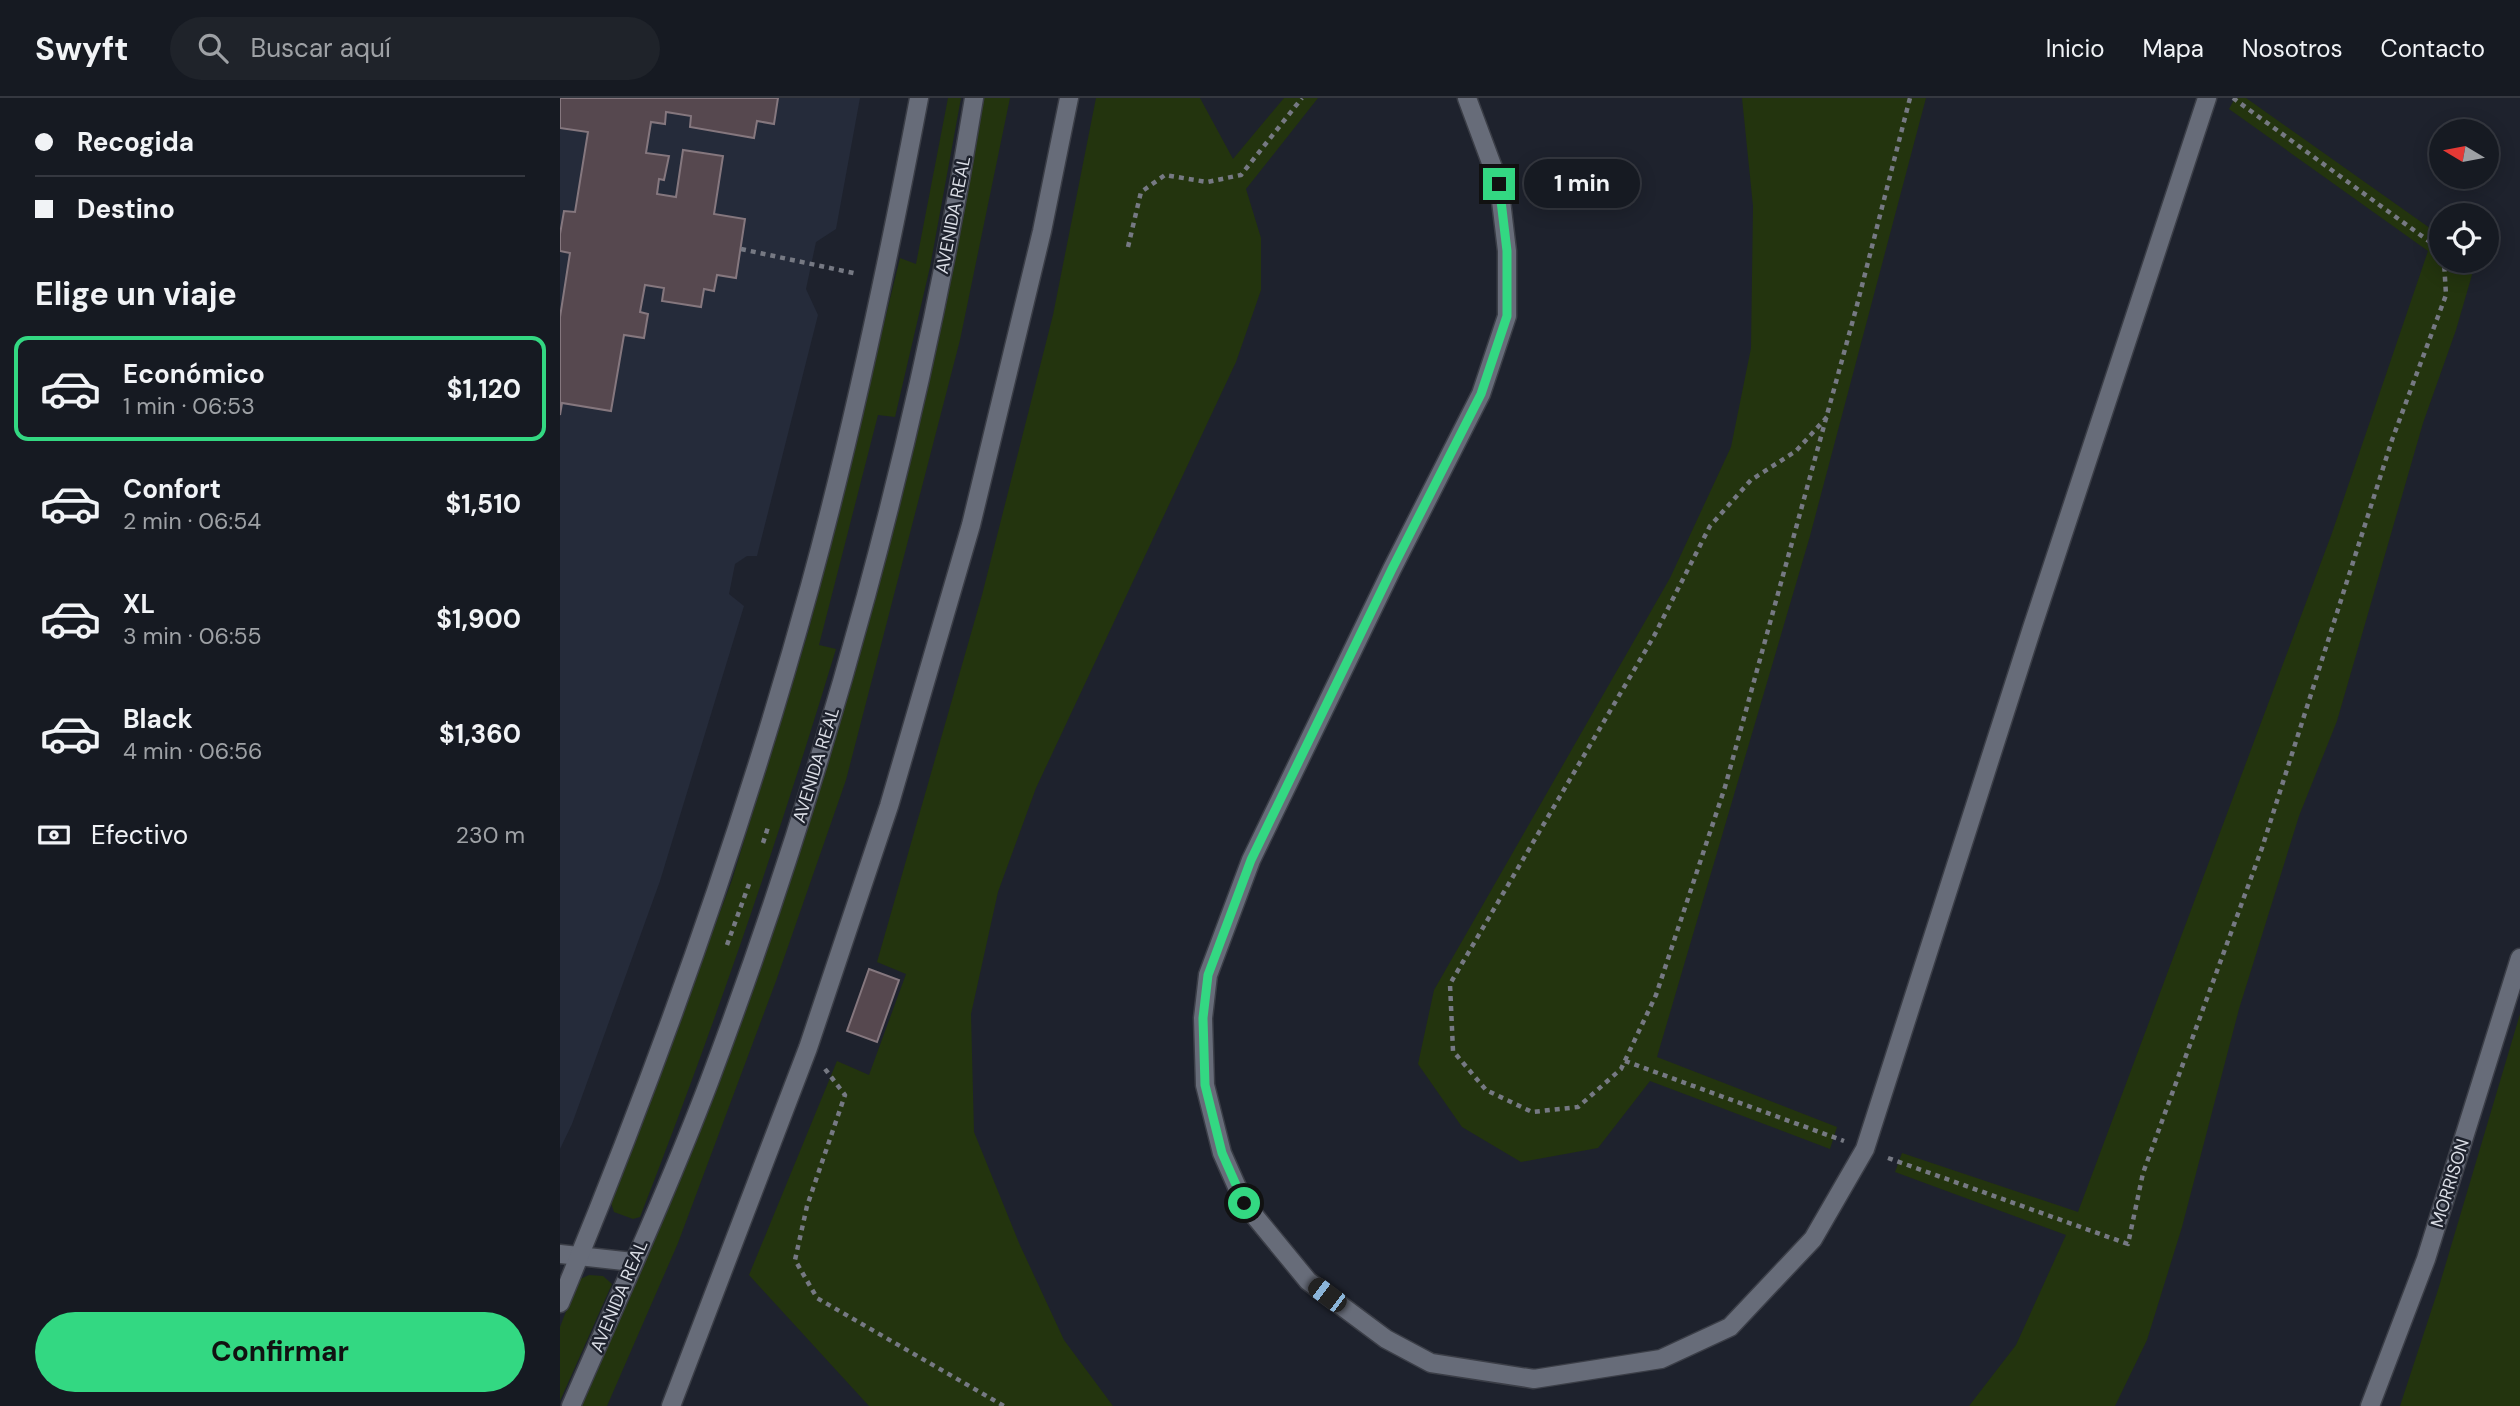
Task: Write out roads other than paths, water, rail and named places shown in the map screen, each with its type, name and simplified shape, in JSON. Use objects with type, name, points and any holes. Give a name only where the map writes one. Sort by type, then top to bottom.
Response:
[{"type":"street","points":[[560,1303],[646,1088],[740,819],[813,575],[883,278],[919,98]]},
{"type":"street","name":"AVENIDA REAL","points":[[571,1406],[634,1262],[717,1058],[796,829],[867,595],[958,197],[974,98]]},
{"type":"street","points":[[671,1406],[808,1048],[889,806],[971,526],[1042,232],[1069,98]]},
{"type":"street","points":[[1467,98],[1499,184],[1507,251],[1507,316],[1481,394],[1392,569],[1251,860],[1208,975],[1203,1018],[1205,1085],[1222,1153],[1244,1203],[1308,1281],[1366,1324],[1431,1363],[1534,1379],[1661,1359],[1730,1327],[1813,1239],[1865,1149],[2032,628],[2207,98]]},
{"type":"street","name":"MORRISON","points":[[2370,1406],[2426,1259],[2520,958]]},
{"type":"street","points":[[560,1254],[634,1262]]}]
